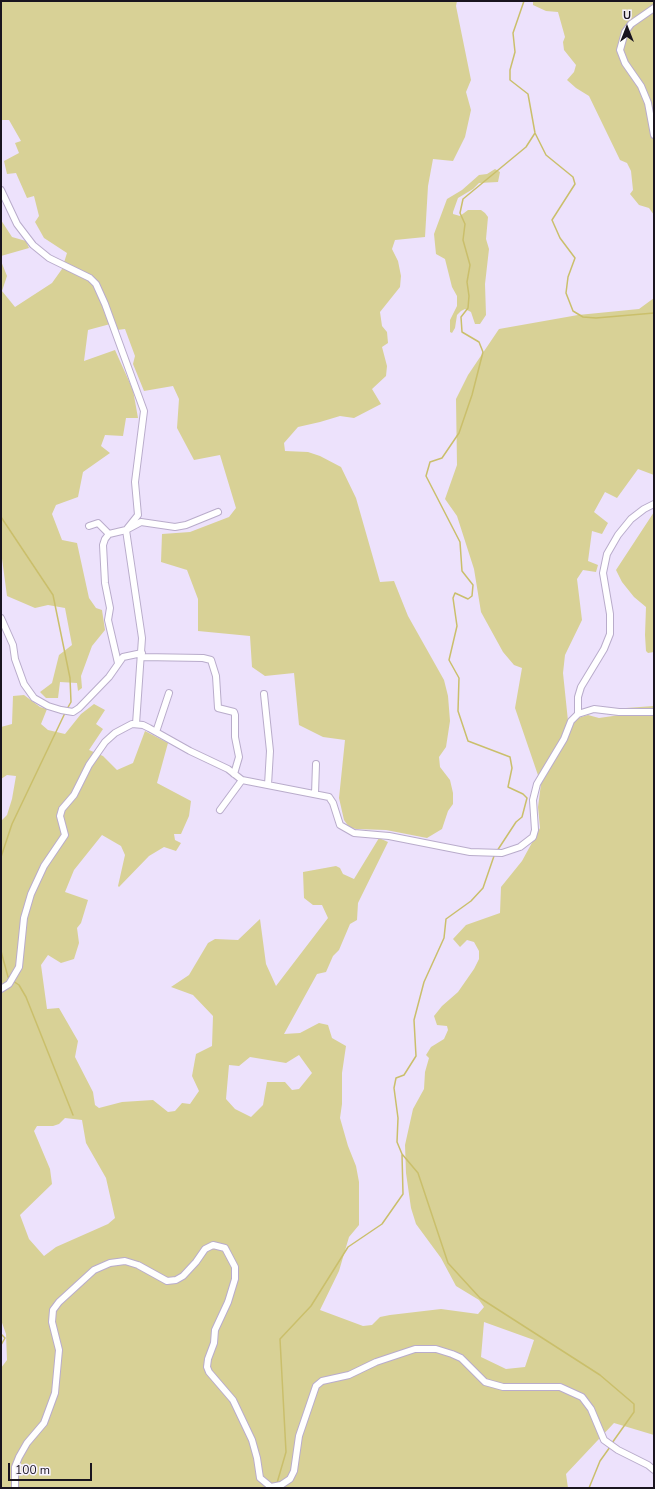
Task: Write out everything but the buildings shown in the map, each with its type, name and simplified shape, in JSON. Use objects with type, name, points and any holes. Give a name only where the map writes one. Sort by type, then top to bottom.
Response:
[{"type":"street","points":[[654,8],[631,24],[625,32],[620,50],[625,63],[641,86],[648,103],[654,135]]},
{"type":"street","points":[[1,190],[17,224],[34,245],[49,258],[90,278],[96,284],[124,355],[144,415],[135,482],[138,514],[126,530],[142,632],[142,655],[136,724]]},
{"type":"street","points":[[578,714],[578,697],[581,687],[604,650],[610,634],[610,614],[603,573],[607,554],[618,535],[632,519],[644,509],[654,504]]},
{"type":"street","points":[[118,663],[108,620],[110,608],[105,583],[103,542],[109,534],[126,530],[141,522],[170,527],[180,526],[218,512]]},
{"type":"street","points":[[89,526],[98,523],[109,534]]},
{"type":"street","points":[[1,618],[13,644],[15,659],[24,684],[34,698],[48,706],[61,710],[73,712],[110,677],[120,659],[127,656],[142,655],[203,658],[211,660],[216,676],[218,708],[234,712],[235,715],[235,737],[239,757],[234,774]]},
{"type":"street","points":[[156,732],[169,694]]},
{"type":"street","points":[[264,694],[270,751],[268,785]]},
{"type":"street","points":[[1,989],[9,984],[19,967],[23,922],[27,903],[44,866],[65,835],[60,816],[62,809],[74,794],[89,764],[105,742],[115,733],[136,724],[156,732],[234,774],[242,780],[330,797],[334,804],[340,825],[354,833],[390,836],[459,850],[502,853],[520,847],[533,837],[535,830],[533,800],[538,784],[564,739],[572,721],[578,714],[594,710],[654,712]]},
{"type":"street","points":[[315,794],[316,764]]},
{"type":"street","points":[[220,810],[242,780]]},
{"type":"street","points":[[15,1488],[15,1467],[19,1457],[27,1443],[44,1423],[55,1393],[59,1350],[52,1322],[53,1310],[59,1302],[88,1275],[110,1263],[125,1261],[138,1265],[167,1281],[176,1280],[183,1276],[196,1262],[205,1249],[213,1245],[225,1248],[235,1267],[235,1279],[228,1302],[215,1330],[214,1343],[207,1367],[209,1372],[233,1400],[252,1440],[260,1478],[271,1487],[281,1486],[290,1479],[294,1471],[299,1436],[316,1386],[322,1381],[349,1374],[376,1362],[415,1349],[436,1349],[461,1358],[485,1382],[503,1387],[560,1387],[582,1397],[591,1409],[604,1440],[618,1450],[648,1465],[654,1470]]},
{"type":"shaded area","points":[[1,1],[457,1],[456,6],[471,80],[466,92],[471,110],[465,137],[453,161],[433,159],[428,186],[425,237],[395,240],[392,249],[398,261],[401,276],[400,287],[380,312],[382,326],[387,332],[388,343],[382,347],[387,366],[386,376],[372,389],[381,404],[354,418],[340,416],[298,427],[284,443],[285,451],[308,452],[320,456],[341,467],[356,498],[380,582],[394,581],[408,616],[444,680],[448,696],[450,721],[446,747],[439,757],[440,767],[450,780],[453,793],[453,804],[448,811],[442,829],[427,838],[386,830],[356,829],[349,827],[344,820],[339,798],[345,740],[323,737],[299,725],[294,673],[265,676],[252,667],[250,636],[198,631],[198,599],[187,570],[161,562],[162,534],[190,532],[229,517],[236,508],[220,455],[194,460],[177,428],[179,399],[173,386],[144,391],[133,364],[135,356],[125,329],[117,330],[114,323],[88,330],[84,361],[115,350],[133,390],[138,418],[126,418],[123,436],[105,435],[101,446],[110,453],[83,472],[78,497],[56,505],[52,514],[62,540],[77,543],[89,598],[96,608],[102,610],[105,630],[92,646],[81,676],[82,688],[78,691],[77,683],[60,682],[58,698],[46,698],[40,692],[52,683],[59,655],[72,645],[65,608],[48,605],[35,608],[7,596],[1,551],[1,261],[7,276],[2,291],[15,307],[52,283],[62,269],[67,253],[44,238],[35,222],[39,216],[34,196],[27,198],[16,173],[7,174],[4,161],[19,153],[15,143],[21,141],[9,120],[1,120]]},
{"type":"shaded area","points":[[533,1],[654,1],[654,215],[649,208],[639,205],[630,194],[633,190],[631,171],[627,163],[620,160],[589,96],[567,80],[574,72],[576,65],[564,50],[563,42],[565,37],[558,12],[546,11],[533,5]]},
{"type":"shaded area","points":[[495,169],[500,172],[498,182],[479,183],[473,189],[458,198],[453,212],[453,214],[460,216],[468,210],[481,210],[485,213],[488,217],[486,239],[489,249],[485,284],[486,315],[480,324],[475,324],[471,312],[465,309],[461,311],[457,315],[455,328],[452,333],[450,332],[450,320],[457,306],[457,296],[452,287],[445,259],[436,254],[434,234],[447,199],[462,190],[479,175],[487,174]]},
{"type":"shaded area","points":[[1,220],[12,237],[26,241],[29,248],[1,256]]},
{"type":"shaded area","points":[[654,298],[654,475],[638,469],[617,498],[605,492],[594,512],[608,523],[602,534],[592,531],[588,561],[598,565],[596,572],[583,570],[577,579],[582,620],[565,655],[563,673],[568,721],[588,715],[599,718],[620,715],[626,708],[654,706],[654,1435],[614,1423],[566,1474],[568,1488],[1,1488],[1,1368],[7,1360],[6,1334],[1,1320],[1,821],[7,815],[12,799],[16,776],[7,775],[1,779],[1,727],[12,724],[13,696],[24,695],[40,707],[47,709],[41,724],[48,730],[65,734],[81,714],[94,704],[105,710],[96,724],[103,729],[89,750],[103,756],[117,770],[133,763],[145,731],[168,743],[157,783],[191,801],[189,816],[181,834],[174,834],[175,840],[181,843],[176,851],[164,847],[149,856],[119,887],[125,855],[121,846],[102,835],[74,870],[65,892],[88,900],[81,923],[77,928],[79,943],[74,959],[61,963],[48,955],[41,965],[47,1009],[59,1008],[78,1041],[75,1057],[93,1092],[95,1105],[99,1108],[122,1102],[153,1100],[168,1112],[175,1111],[182,1103],[190,1104],[199,1091],[192,1076],[196,1054],[212,1046],[213,1016],[193,995],[171,987],[189,975],[208,943],[215,939],[238,940],[260,919],[266,964],[276,986],[328,918],[322,905],[313,905],[304,898],[303,872],[336,866],[340,868],[343,874],[354,879],[379,838],[388,842],[358,903],[357,920],[350,924],[339,950],[333,956],[326,972],[317,974],[284,1034],[300,1033],[319,1023],[328,1025],[332,1038],[346,1046],[342,1073],[342,1104],[340,1118],[348,1146],[356,1166],[359,1182],[359,1225],[349,1237],[339,1271],[320,1310],[363,1326],[372,1325],[380,1317],[441,1309],[478,1314],[484,1307],[479,1300],[456,1286],[441,1258],[416,1224],[411,1208],[406,1173],[405,1145],[413,1109],[424,1089],[425,1072],[429,1058],[426,1055],[431,1047],[444,1039],[448,1030],[447,1026],[437,1025],[434,1016],[442,1006],[458,992],[479,959],[479,951],[474,942],[467,940],[460,947],[453,939],[466,925],[500,913],[501,887],[522,861],[540,828],[538,807],[541,784],[515,708],[522,668],[514,665],[503,652],[481,612],[474,569],[457,516],[445,499],[457,465],[456,399],[468,375],[499,329],[578,315],[639,309]],"holes":[[[299,1055],[312,1073],[299,1089],[292,1090],[285,1082],[267,1082],[263,1105],[251,1117],[235,1109],[226,1099],[229,1065],[239,1066],[250,1057],[286,1063]],[[65,1118],[82,1120],[86,1143],[106,1178],[115,1218],[108,1224],[56,1247],[44,1256],[29,1239],[20,1215],[52,1184],[50,1169],[34,1131],[37,1126],[53,1126],[59,1124]],[[484,1322],[534,1340],[525,1367],[506,1369],[481,1357]]]},
{"type":"shaded area","points":[[654,512],[654,652],[648,653],[646,651],[645,635],[646,607],[634,597],[622,582],[616,570]]},
{"type":"waterway","points":[[524,1],[513,33],[515,52],[510,70],[510,80],[528,94],[535,133],[546,155],[573,177],[575,184],[552,220],[560,238],[575,258],[568,277],[566,293],[573,311],[583,317],[596,318],[654,313]]},
{"type":"waterway","points":[[497,851],[516,822],[522,817],[527,798],[523,794],[508,787],[512,768],[510,757],[468,741],[458,711],[459,678],[449,660],[457,626],[453,598],[455,593],[468,599],[472,596],[473,585],[462,571],[460,542],[426,476],[430,462],[442,458],[459,433],[472,395],[483,352],[479,342],[462,332],[461,317],[468,308],[469,296],[467,282],[470,265],[463,240],[465,224],[460,213],[463,199],[526,147],[535,133]]},
{"type":"waterway","points":[[1,517],[53,595],[70,678],[71,702],[67,709]]},
{"type":"waterway","points":[[1,857],[12,824],[65,713]]},
{"type":"waterway","points":[[277,1483],[286,1452],[280,1339],[311,1306],[348,1247],[382,1224],[403,1194],[402,1154],[397,1142],[398,1118],[394,1088],[396,1078],[404,1075],[416,1056],[414,1020],[424,982],[444,938],[446,919],[471,901],[483,888],[494,856]]},
{"type":"waterway","points":[[1,951],[8,977],[10,978]]},
{"type":"waterway","points":[[13,981],[19,985],[26,997],[73,1115]]},
{"type":"waterway","points":[[402,1154],[418,1173],[448,1263],[480,1298],[600,1375],[634,1404],[634,1412],[612,1443]]},
{"type":"waterway","points":[[1,1334],[5,1338],[1,1345]]},
{"type":"waterway","points":[[589,1488],[600,1461],[610,1447]]}]
